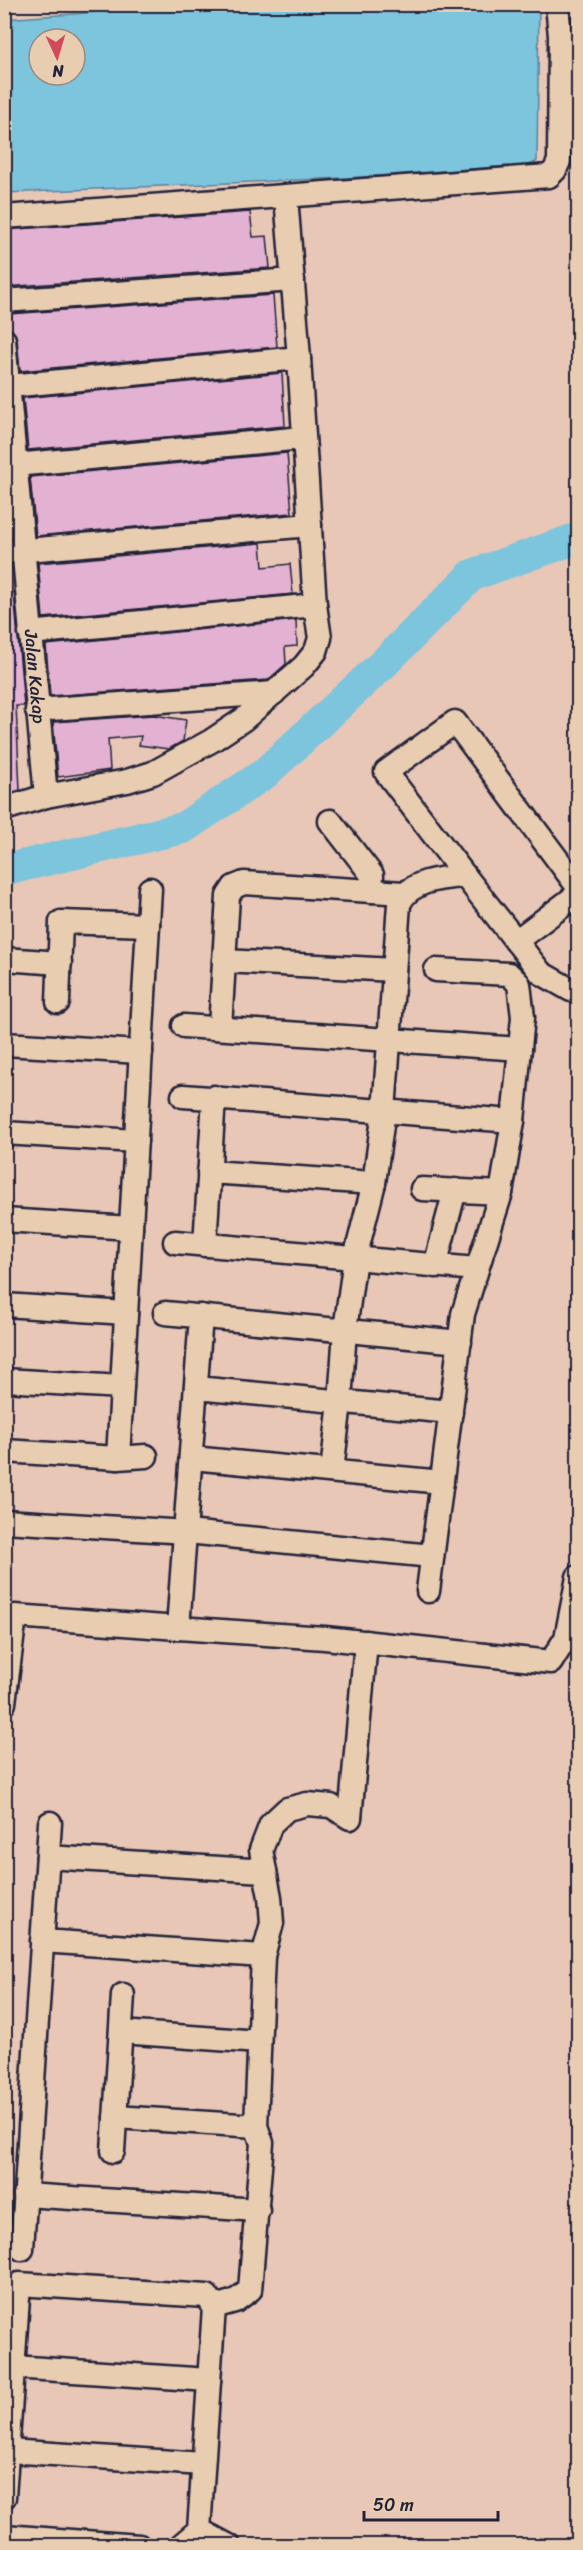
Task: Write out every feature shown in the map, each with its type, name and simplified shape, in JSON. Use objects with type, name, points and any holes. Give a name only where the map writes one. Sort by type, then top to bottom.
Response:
[{"type":"street","points":[[4,217],[549,176],[555,170],[559,160],[560,36],[557,4]]},
{"type":"street","points":[[4,809],[46,796],[127,781],[153,773],[211,741],[244,719],[316,651],[320,638],[315,605],[299,358],[285,196]]},
{"type":"street","points":[[4,300],[293,280]]},
{"type":"street","name":"Jalan Kakap","points":[[4,340],[15,465],[14,551],[30,633],[46,796]]},
{"type":"street","points":[[9,386],[299,358]]},
{"type":"street","points":[[15,465],[303,438]]},
{"type":"street","points":[[14,551],[310,525]]},
{"type":"street","points":[[30,633],[315,605]]},
{"type":"street","points":[[37,710],[274,693]]},
{"type":"street","points":[[579,887],[455,722],[387,772],[541,973],[579,992]]},
{"type":"street","points":[[330,821],[372,875],[371,891]]},
{"type":"street","points":[[332,1471],[345,1330],[355,1258],[374,1183],[384,1111],[399,903],[404,893],[414,886],[450,877],[465,876]]},
{"type":"street","points":[[220,1028],[228,896],[234,887],[244,883],[404,893]]},
{"type":"street","points":[[118,1458],[150,889]]},
{"type":"street","points":[[516,941],[579,894]]},
{"type":"street","points":[[58,1002],[61,922],[148,925]]},
{"type":"street","points":[[4,959],[60,963]]},
{"type":"street","points":[[224,961],[394,970]]},
{"type":"street","points":[[428,1591],[464,1314],[501,1193],[513,1121],[523,1017],[519,984],[509,974],[436,970]]},
{"type":"street","points":[[184,1026],[520,1050]]},
{"type":"street","points":[[4,1044],[141,1052]]},
{"type":"street","points":[[183,1096],[513,1121]]},
{"type":"street","points":[[205,1245],[214,1098]]},
{"type":"street","points":[[4,1133],[136,1141]]},
{"type":"street","points":[[209,1172],[374,1183]]},
{"type":"street","points":[[422,1189],[501,1193]]},
{"type":"street","points":[[435,1266],[455,1190]]},
{"type":"street","points":[[4,1220],[131,1228]]},
{"type":"street","points":[[175,1242],[476,1269]]},
{"type":"street","points":[[4,1305],[126,1313]]},
{"type":"street","points":[[165,1313],[460,1342]]},
{"type":"street","points":[[178,1628],[187,1532],[201,1317]]},
{"type":"street","points":[[4,1380],[122,1387]]},
{"type":"street","points":[[196,1388],[451,1412]]},
{"type":"street","points":[[4,1451],[118,1458],[146,1456]]},
{"type":"street","points":[[192,1458],[442,1482]]},
{"type":"street","points":[[4,1521],[187,1532],[432,1556]]},
{"type":"street","points":[[4,1703],[10,1616],[366,1642],[551,1662],[566,1638],[579,1577]]},
{"type":"street","points":[[214,2307],[236,2301],[250,2290],[262,2143],[256,2126],[263,1956],[272,1923],[261,1850],[271,1824],[287,1809],[307,1804],[331,1806],[350,1818],[366,1642]]},
{"type":"street","points":[[21,2249],[50,1823]]},
{"type":"street","points":[[48,1857],[265,1871]]},
{"type":"street","points":[[42,1941],[263,1956]]},
{"type":"street","points":[[113,2151],[123,1995]]},
{"type":"street","points":[[121,2032],[259,2042]]},
{"type":"street","points":[[115,2117],[256,2126]]},
{"type":"street","points":[[25,2195],[258,2210]]},
{"type":"street","points":[[4,2497],[19,2284],[207,2296],[214,2307],[199,2530],[180,2546]]},
{"type":"street","points":[[13,2367],[209,2380]]},
{"type":"street","points":[[8,2451],[203,2464]]},
{"type":"street","points":[[199,2530],[230,2546]]},
{"type":"street","points":[[4,2536],[139,2546]]},
{"type":"water","points":[[148,4],[539,5],[537,161],[522,170],[5,193],[4,19],[86,13]]},
{"type":"building","points":[[250,212],[253,237],[267,236],[270,268],[4,287],[4,230]]},
{"type":"building","points":[[273,295],[277,347],[20,371],[17,338],[9,328],[9,314]]},
{"type":"building","points":[[282,373],[285,426],[28,450],[23,398]]},
{"type":"building","points":[[287,453],[292,513],[36,536],[30,477]]},
{"type":"building","points":[[261,543],[263,567],[290,564],[293,594],[43,618],[38,563]]},
{"type":"building","points":[[14,592],[24,706],[16,706],[20,790],[4,795],[4,593]]},
{"type":"building","points":[[296,620],[297,646],[285,647],[286,664],[268,680],[50,696],[46,645]]},
{"type":"building","points":[[153,715],[186,720],[183,741],[169,749],[139,745],[141,736],[108,739],[110,770],[58,777],[53,722]]},
{"type":"waterway","points":[[4,870],[183,828],[264,774],[384,663],[472,575],[578,538]]}]
